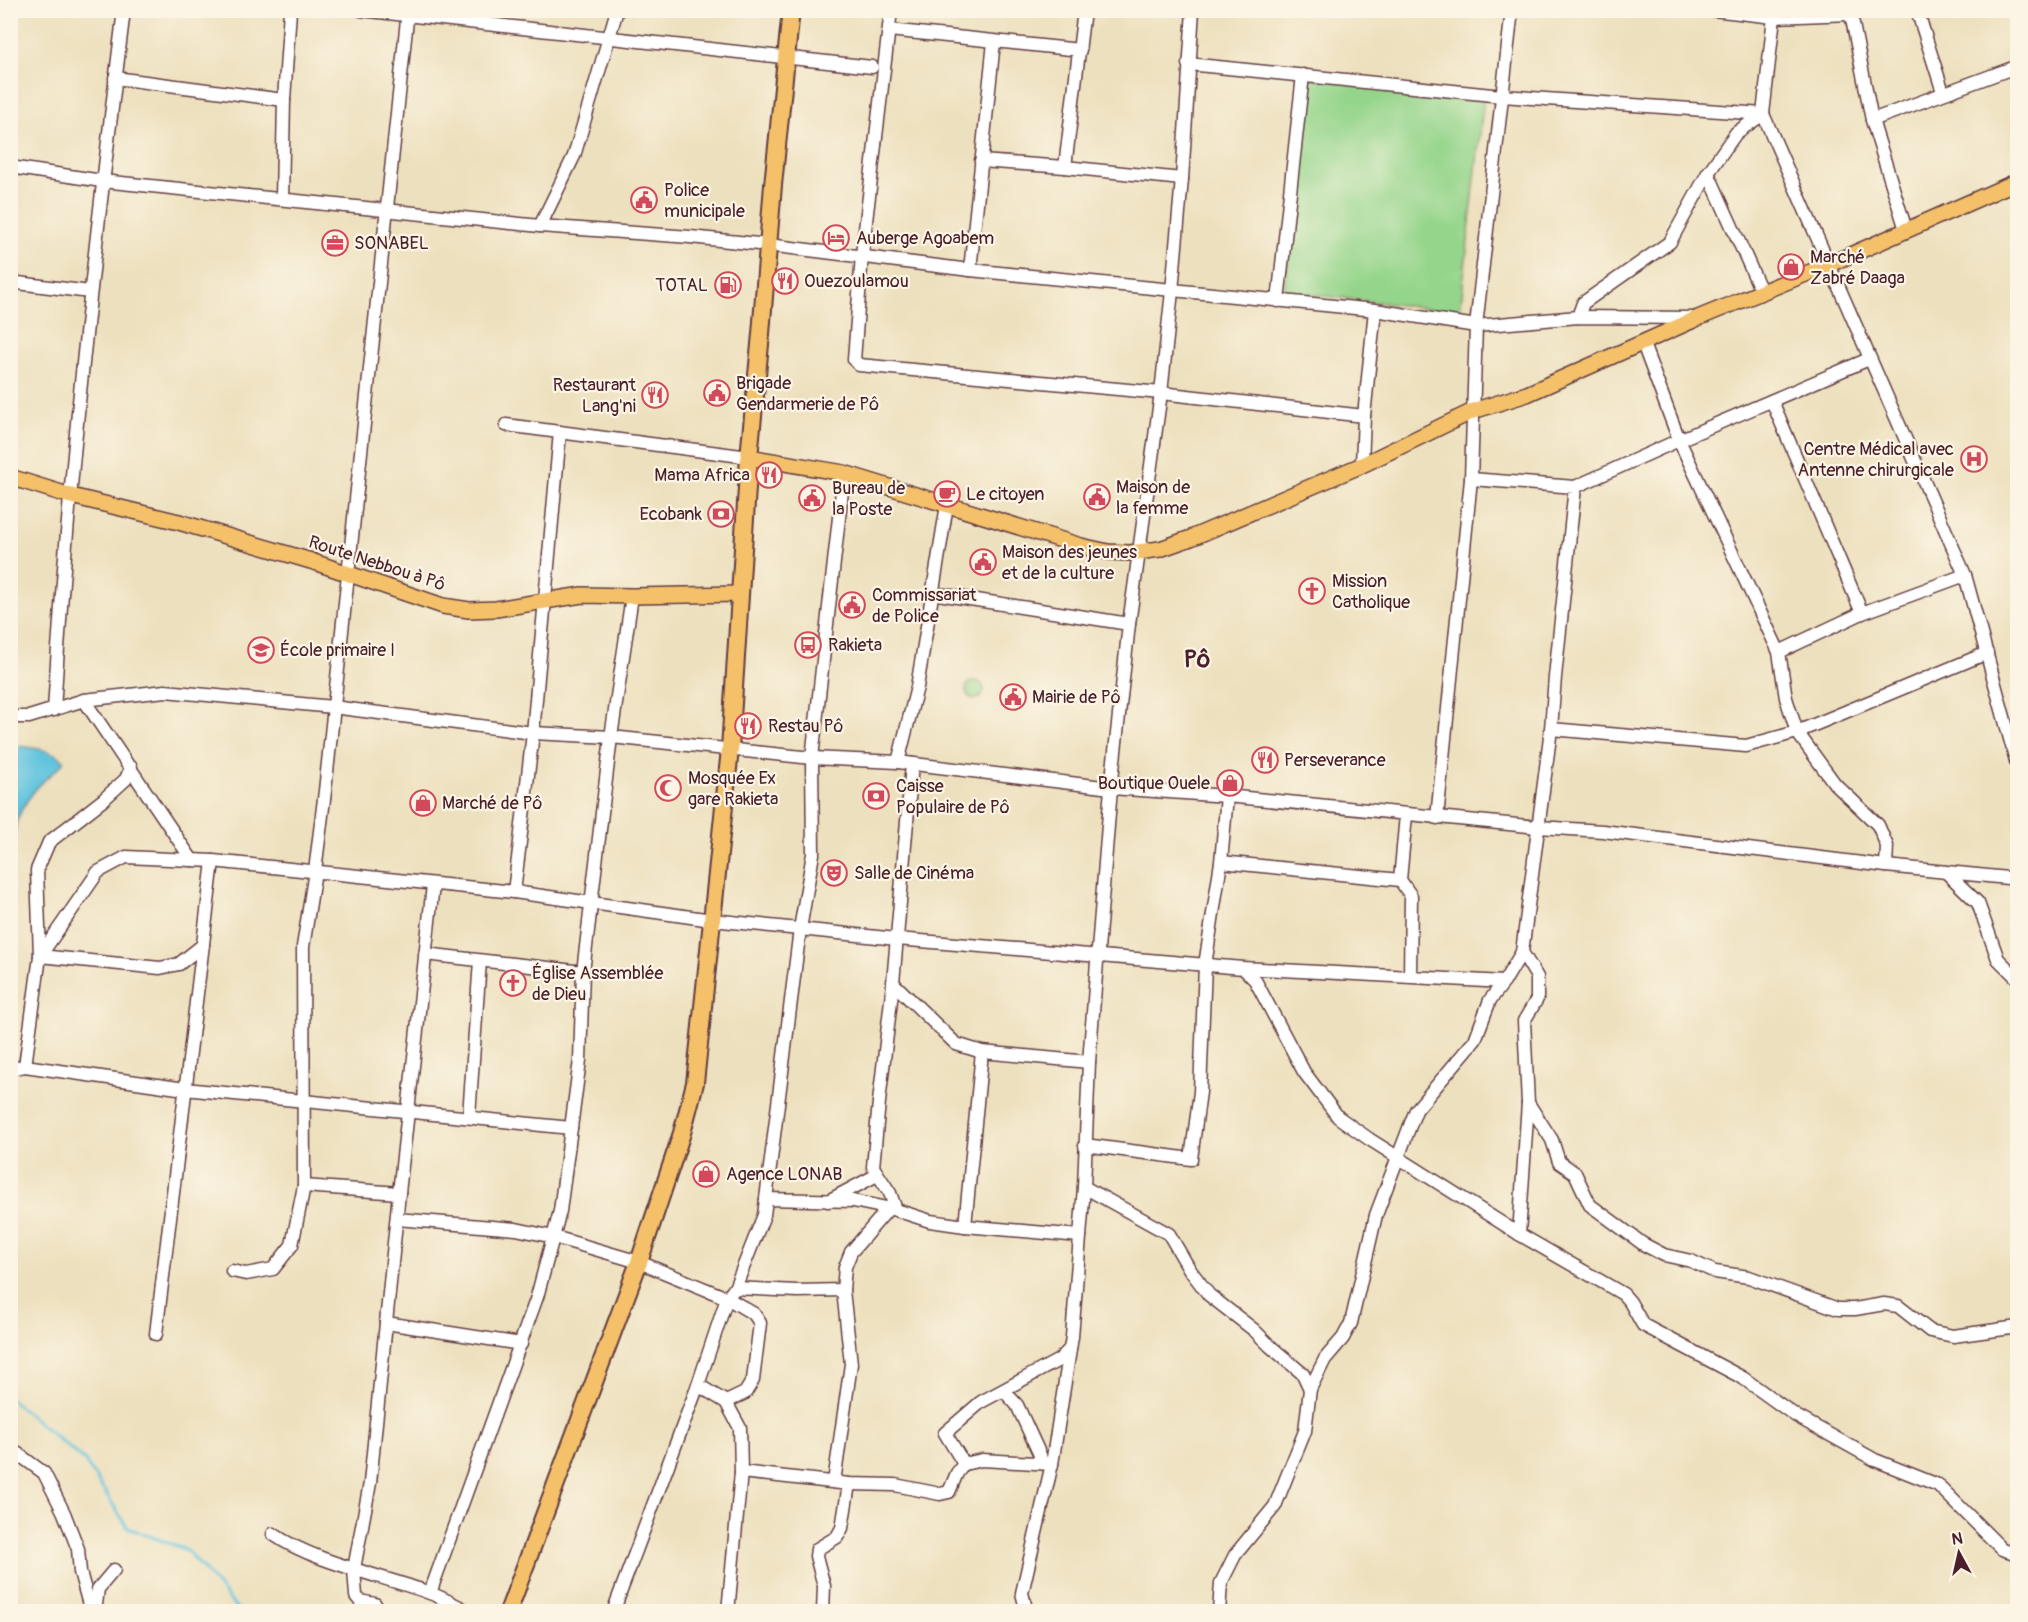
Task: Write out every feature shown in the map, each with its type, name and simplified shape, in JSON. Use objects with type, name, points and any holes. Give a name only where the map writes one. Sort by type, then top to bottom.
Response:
[{"type":"highway","points":[[508,1611],[639,1262],[682,1133],[695,1083],[730,749],[749,457],[791,10]]},
{"type":"main road","points":[[749,457],[844,473],[1081,546],[1130,554],[1160,549],[1362,465],[1473,411],[1527,394],[2018,181]]},
{"type":"main road","name":"Route Nebbou à Pô","points":[[10,477],[71,496],[179,522],[311,561],[443,606],[469,610],[496,609],[582,595],[740,594]]},
{"type":"street","points":[[54,710],[62,586],[90,292],[124,10]]},
{"type":"street","points":[[282,199],[284,100],[290,10]]},
{"type":"street","points":[[361,10],[407,13],[609,39],[787,56],[872,67],[883,81]]},
{"type":"street","points":[[540,226],[574,156],[616,10]]},
{"type":"street","points":[[891,10],[862,255],[854,360],[859,365],[1161,393],[1364,416]]},
{"type":"street","points":[[1065,167],[1084,10]]},
{"type":"street","points":[[1027,1611],[1022,1593],[1070,1349],[1084,1187],[1089,1062],[1111,788],[1129,624],[1161,393],[1172,291],[1193,10]]},
{"type":"street","points":[[1437,818],[1471,479],[1476,326],[1512,10]]},
{"type":"street","points":[[1713,10],[1774,17],[1855,12],[1872,120],[1906,230]]},
{"type":"street","points":[[1917,10],[1943,92]]},
{"type":"street","points":[[232,1271],[246,1274],[273,1269],[292,1245],[304,1186],[303,947],[315,871],[348,575],[407,13]]},
{"type":"street","points":[[1774,17],[1763,114],[1965,575],[2018,768]]},
{"type":"street","points":[[888,30],[1080,50]]},
{"type":"street","points":[[969,270],[994,42]]},
{"type":"street","points":[[872,67],[875,62],[885,57]]},
{"type":"street","points":[[1188,64],[1502,96],[1763,114]]},
{"type":"street","points":[[1872,120],[2018,66]]},
{"type":"street","points":[[1278,301],[1303,75]]},
{"type":"street","points":[[115,78],[284,100]]},
{"type":"street","points":[[1578,317],[1583,303],[1670,242],[1708,173],[1736,133],[1763,114]]},
{"type":"street","points":[[981,161],[1182,179]]},
{"type":"street","points":[[10,167],[102,181],[387,211],[540,226],[690,237],[862,255],[969,270],[1375,310],[1476,326],[1578,317],[1698,318]]},
{"type":"street","points":[[1708,173],[1762,294]]},
{"type":"street","points":[[10,282],[90,292]]},
{"type":"street","points":[[1362,465],[1364,416],[1375,310]]},
{"type":"street","points":[[1643,344],[1679,440],[1779,652],[1786,698],[1797,732],[1835,784],[1878,825],[1887,846],[1886,866]]},
{"type":"street","points":[[1471,479],[1575,487],[1869,359]]},
{"type":"street","points":[[1772,401],[1862,613]]},
{"type":"street","points":[[506,425],[749,457]]},
{"type":"street","points":[[514,892],[533,734],[560,432]]},
{"type":"street","points":[[613,1611],[731,1293],[764,1215],[800,929],[813,854],[812,758],[844,473]]},
{"type":"street","points":[[1219,1611],[1221,1583],[1235,1555],[1275,1506],[1305,1431],[1310,1389],[1325,1359],[1343,1338],[1350,1323],[1376,1215],[1416,1110],[1475,1040],[1490,1000],[1522,952],[1551,729],[1575,487]]},
{"type":"street","points":[[898,762],[917,687],[947,505]]},
{"type":"street","points":[[1779,652],[1862,613],[1965,575]]},
{"type":"street","points":[[932,593],[1129,624]]},
{"type":"street","points":[[430,1593],[520,1344],[560,1211],[580,1060],[583,972],[611,737],[632,596]]},
{"type":"street","points":[[1551,729],[1746,746],[1797,732],[1987,653]]},
{"type":"street","points":[[10,717],[29,717],[84,700],[165,691],[333,707],[533,734],[611,737],[812,758],[898,762],[1111,788],[1227,796],[1437,818],[1603,831],[1886,866],[2018,879]]},
{"type":"street","points":[[84,700],[192,860]]},
{"type":"street","points":[[892,1209],[890,1193],[873,1167],[893,983],[912,764]]},
{"type":"street","points":[[25,1066],[40,956],[37,870],[49,842],[126,779],[131,767]]},
{"type":"street","points":[[1085,1145],[1191,1159],[1200,1092],[1205,965],[1221,861],[1227,796]]},
{"type":"street","points":[[1406,815],[1400,880],[1411,896],[1410,976]]},
{"type":"street","points":[[40,956],[98,872],[126,857],[213,861],[514,892],[712,920],[897,939],[1243,968],[1504,982]]},
{"type":"street","points":[[156,1334],[213,861]]},
{"type":"street","points":[[1221,861],[1400,880]]},
{"type":"street","points":[[1946,872],[1978,903],[1998,959],[2018,980]]},
{"type":"street","points":[[378,1611],[375,1605],[360,1602],[356,1596],[354,1569],[370,1483],[433,885]]},
{"type":"street","points":[[40,956],[160,968],[179,964],[203,945]]},
{"type":"street","points":[[1519,1234],[1528,1103],[1524,1021],[1537,999],[1538,977],[1522,952]]},
{"type":"street","points":[[426,954],[583,972]]},
{"type":"street","points":[[469,1116],[480,961]]},
{"type":"street","points":[[1243,968],[1255,980],[1304,1072],[1338,1117],[1519,1234],[1623,1294],[1643,1325],[1743,1378],[1796,1416],[1875,1460],[1938,1485],[2001,1549],[2018,1554]]},
{"type":"street","points":[[893,983],[956,1044],[982,1052],[1089,1062]]},
{"type":"street","points":[[966,1226],[982,1052]]},
{"type":"street","points":[[10,1069],[25,1066],[185,1089],[571,1128]]},
{"type":"street","points":[[1528,1103],[1552,1140],[1559,1162],[1575,1173],[1590,1205],[1643,1244],[1664,1255],[1691,1261],[1715,1272],[1749,1277],[1838,1309],[1855,1309],[1884,1304],[1898,1306],[1930,1331],[1953,1336],[2018,1327]]},
{"type":"street","points":[[828,1202],[831,1198],[877,1174]]},
{"type":"street","points":[[304,1186],[399,1193]]},
{"type":"street","points":[[1084,1187],[1169,1234],[1190,1270],[1209,1295],[1254,1330],[1303,1374],[1310,1389]]},
{"type":"street","points":[[766,1198],[828,1202],[853,1201],[892,1209],[930,1221],[1080,1236]]},
{"type":"street","points":[[834,1482],[850,1364],[843,1290],[845,1267],[851,1252],[892,1209]]},
{"type":"street","points":[[397,1219],[516,1230],[554,1237],[639,1262],[731,1293],[843,1290]]},
{"type":"street","points":[[726,1402],[745,1393],[753,1380],[760,1323],[754,1314],[731,1293]]},
{"type":"street","points":[[386,1323],[520,1344]]},
{"type":"street","points":[[963,1464],[945,1433],[981,1402],[1059,1360],[1070,1349]]},
{"type":"street","points":[[698,1385],[726,1402],[740,1428],[741,1472],[728,1611]]},
{"type":"street","points":[[1004,1391],[1017,1405],[1040,1455],[1047,1463]]},
{"type":"street","points":[[10,1448],[44,1473],[64,1513],[78,1549],[80,1572],[93,1611]]},
{"type":"street","points":[[741,1472],[849,1484],[895,1485],[940,1494],[949,1492],[963,1464],[982,1460],[1047,1463]]},
{"type":"street","points":[[823,1611],[825,1586],[816,1556],[818,1549],[837,1537],[842,1528],[849,1484]]},
{"type":"street","points":[[273,1534],[288,1545],[430,1593],[469,1611]]},
{"type":"street","points":[[93,1611],[98,1589],[114,1570]]},
{"type":"green space","points":[[1310,77],[1484,97],[1460,312],[1284,291]]},
{"type":"green space","points":[[971,681],[979,681],[984,686],[982,697],[971,699],[966,694],[966,686]]},
{"type":"water","points":[[11,746],[46,751],[64,760],[36,788],[21,811],[16,825],[11,867]]},
{"type":"waterway","points":[[10,1399],[85,1461],[128,1528],[187,1550],[240,1612]]},
{"type":"place","name":"Police municipale","points":[[644,200]]},
{"type":"place","name":"Auberge Agoabem","points":[[836,238]]},
{"type":"place","name":"SONABEL","points":[[335,243]]},
{"type":"place","name":"Marché Zabré Daaga","points":[[1791,267]]},
{"type":"place","name":"Ouezoulamou","points":[[785,281]]},
{"type":"place","name":"TOTAL","points":[[728,285]]},
{"type":"place","name":"Brigade Gendarmerie de Pô","points":[[717,393]]},
{"type":"place","name":"Restaurant Lang'ni","points":[[655,395]]},
{"type":"place","name":"Centre Médical avec Antenne chirurgicale","points":[[1974,459]]},
{"type":"place","name":"Mama Africa","points":[[769,475]]},
{"type":"place","name":"Le citoyen","points":[[947,494]]},
{"type":"place","name":"Maison de la femme","points":[[1097,497]]},
{"type":"place","name":"Bureau de la Poste","points":[[812,498]]},
{"type":"place","name":"Ecobank","points":[[721,514]]},
{"type":"place","name":"Maison des jeunes et de la culture","points":[[983,562]]},
{"type":"place","name":"Mission Catholique","points":[[1312,591]]},
{"type":"place","name":"Commissariat de Police","points":[[852,605]]},
{"type":"place","name":"Rakieta","points":[[808,645]]},
{"type":"place","name":"École primaire I","points":[[261,650]]},
{"type":"place","name":"Mairie de Pô","points":[[1013,697]]},
{"type":"place","name":"Restau Pô","points":[[748,726]]},
{"type":"place","name":"Perseverance","points":[[1265,760]]},
{"type":"place","name":"Boutique Ouele","points":[[1230,783]]},
{"type":"place","name":"Mosquée Ex gare Rakieta","points":[[668,788]]},
{"type":"place","name":"Caisse Populaire de Pô","points":[[876,796]]},
{"type":"place","name":"Marché de Pô","points":[[423,803]]},
{"type":"place","name":"Salle de Cinéma","points":[[834,873]]},
{"type":"place","name":"Église Assemblée de Dieu","points":[[513,983]]},
{"type":"place","name":"Agence LONAB","points":[[706,1174]]},
{"type":"district","name":"Pô","points":[[1197,659]]}]
